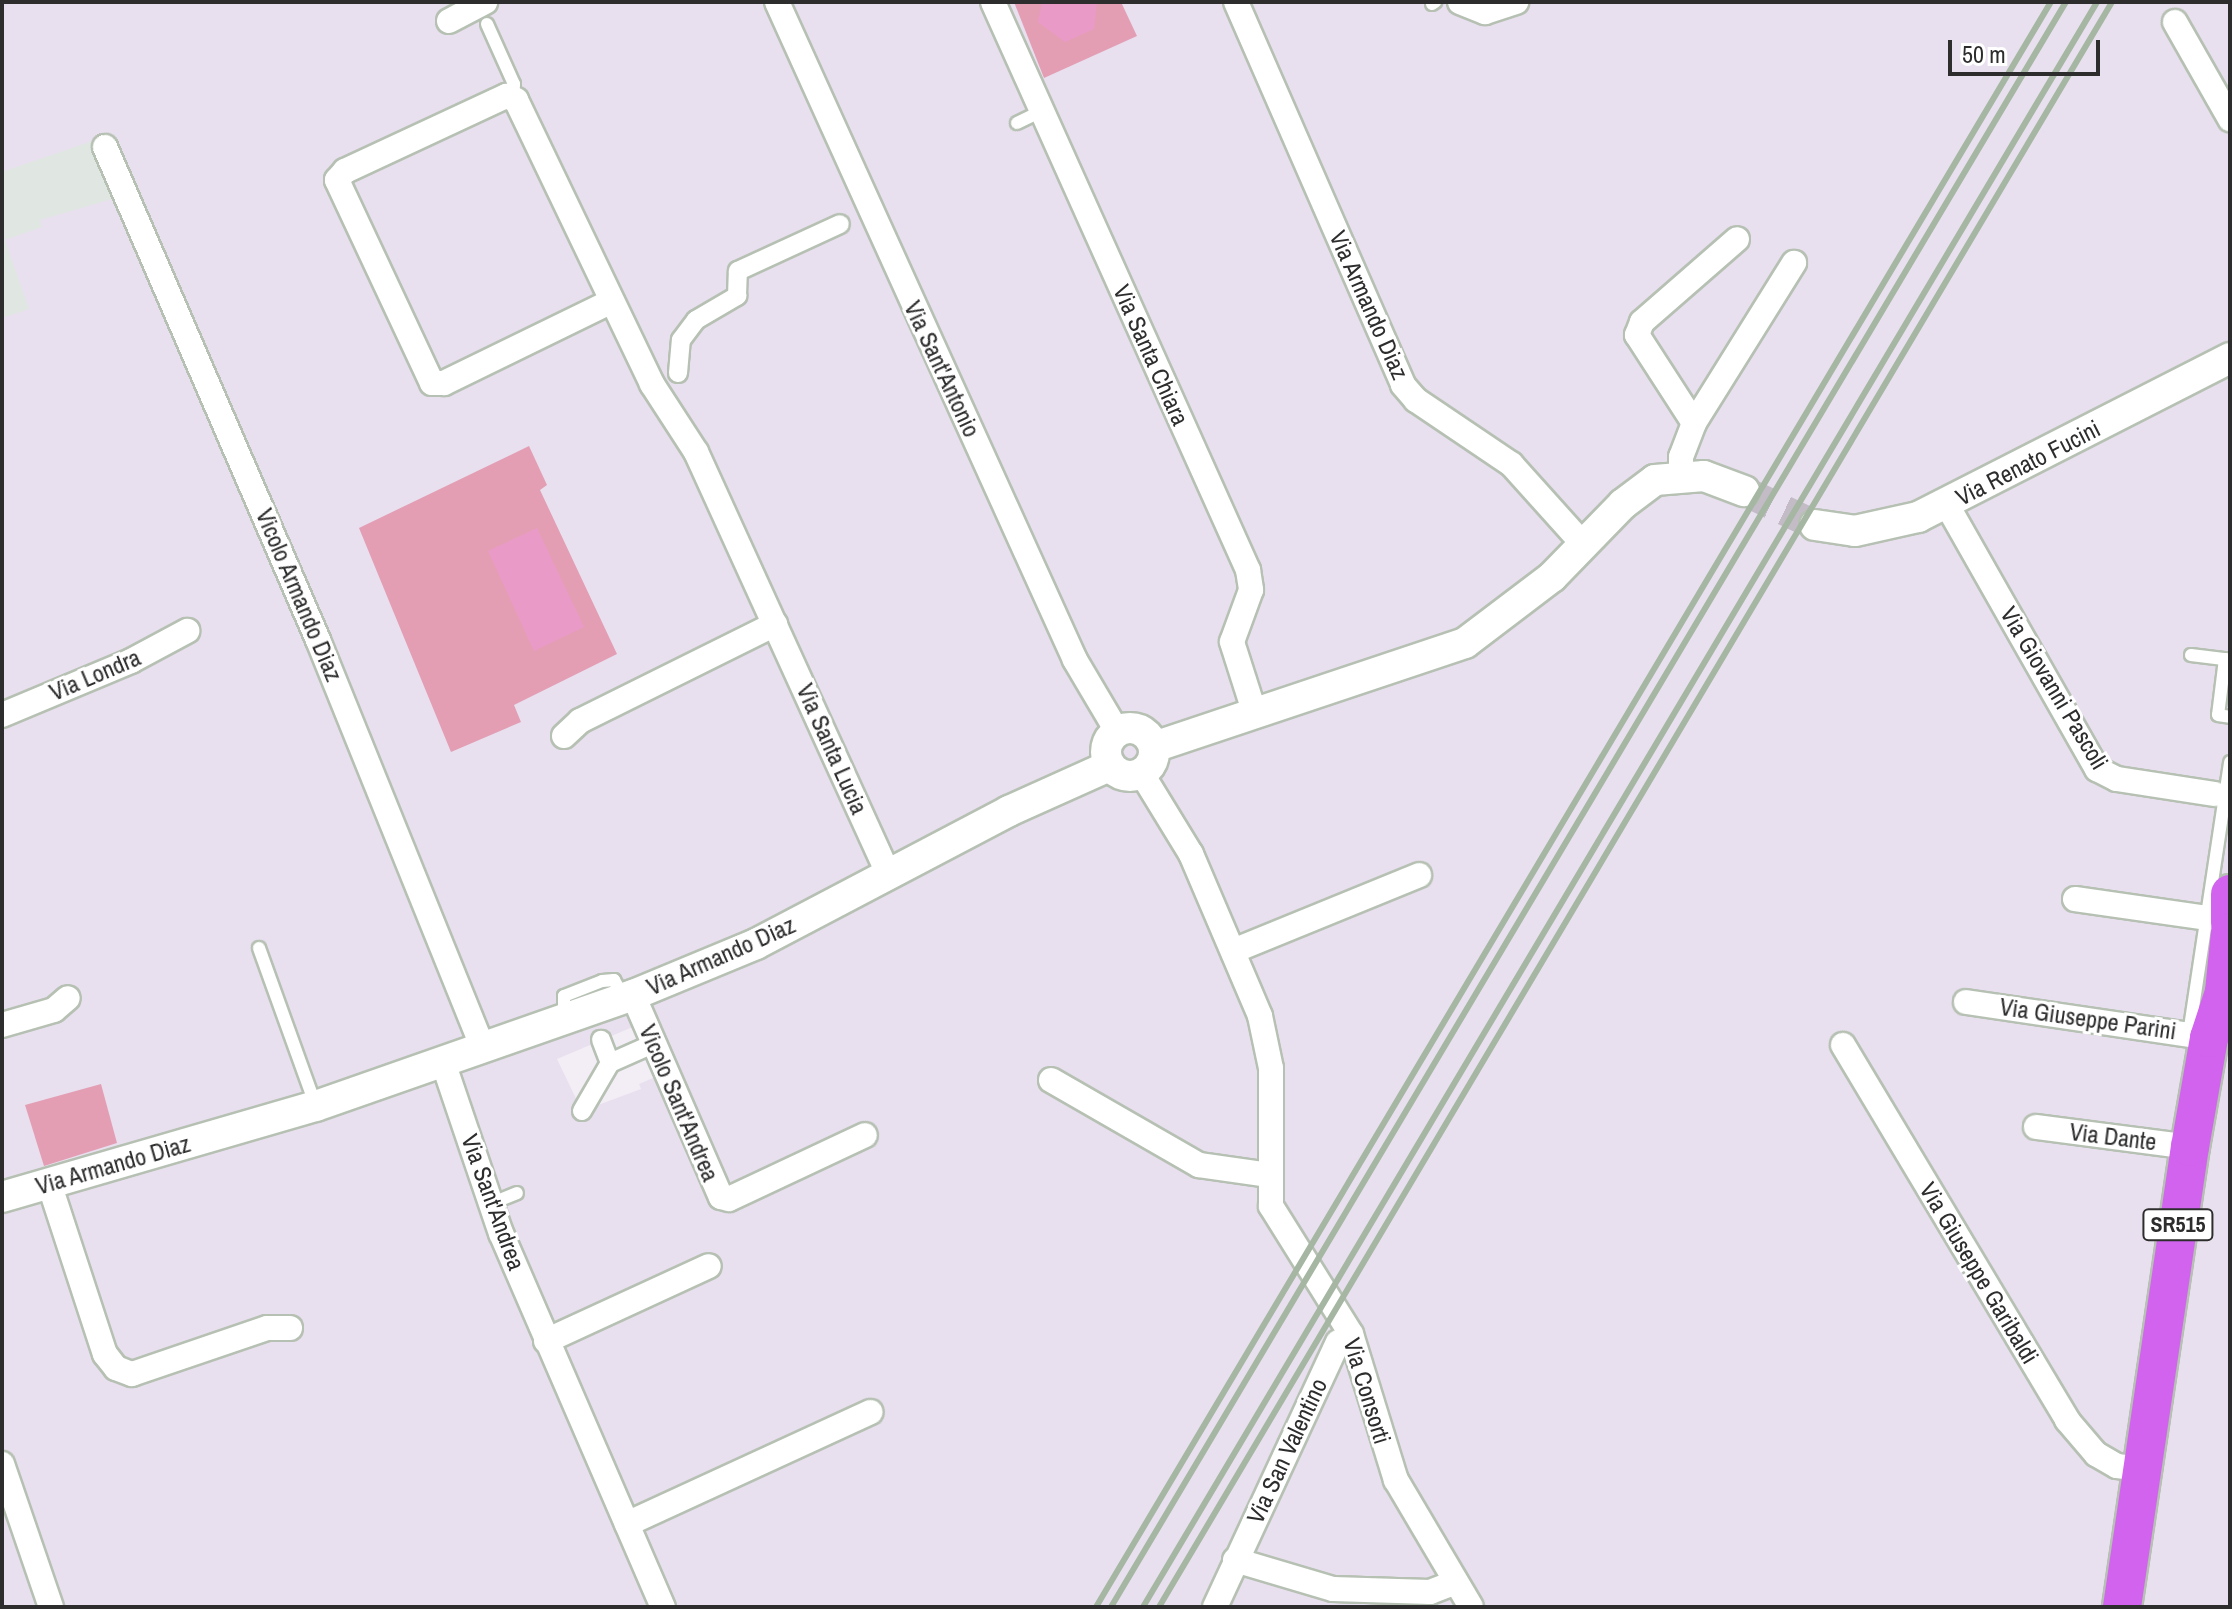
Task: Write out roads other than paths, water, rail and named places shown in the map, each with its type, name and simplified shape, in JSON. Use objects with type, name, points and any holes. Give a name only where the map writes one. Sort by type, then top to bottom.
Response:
[{"type":"main road","name":"SR515","points":[[2122,1607],[2190,1147],[2199,1036],[2228,981],[2225,917]]},
{"type":"street","name":"Via Santa Chiara","points":[[993,2],[1248,570],[1251,590],[1232,642],[1255,714]]},
{"type":"street","name":"Via Armando Diaz","points":[[1236,2],[1403,385],[1416,400],[1511,464],[1584,545]]},
{"type":"street","points":[[1464,5],[1493,11],[1516,2]]},
{"type":"street","name":"Via Sant'Antonio","points":[[779,3],[1075,660],[1117,731]]},
{"type":"street","points":[[449,21],[486,13]]},
{"type":"street","points":[[2175,22],[2230,119]]},
{"type":"street","points":[[513,97],[506,96],[345,171],[337,180],[419,361],[429,380],[444,383],[610,302]]},
{"type":"street","name":"Via Santa Lucia","points":[[513,97],[610,302],[669,413],[696,452],[888,874]]},
{"type":"street","name":"Vicolo Armando Diaz","points":[[105,147],[318,640],[483,1048]]},
{"type":"street","points":[[678,373],[681,340],[696,320],[737,296],[738,271],[840,224]]},
{"type":"street","points":[[1694,423],[1637,335],[1642,322],[1737,239]]},
{"type":"street","points":[[1681,474],[1681,457],[1694,423],[1794,263]]},
{"type":"street","name":"Via Renato Fucini","points":[[1815,525],[1873,529],[1947,505],[2230,358]]},
{"type":"street","points":[[1148,760],[1140,729],[1117,731],[1106,751],[1109,766],[1123,776],[1148,760],[1255,714],[1465,643],[1502,619],[1643,487],[1681,474],[1724,481],[1744,491]]},
{"type":"street","name":"Via Giovanni Pascoli","points":[[1947,505],[2097,769],[2117,779],[2223,800]]},
{"type":"street","points":[[564,736],[580,721],[775,624]]},
{"type":"street","name":"Via Londra","points":[[2,715],[131,661],[187,631]]},
{"type":"street","name":"Via Consorti","points":[[1148,760],[1233,951],[1268,1046],[1271,1206],[1351,1334],[1387,1457],[1453,1583],[1471,1607]]},
{"type":"street","name":"Via Armando Diaz","points":[[2,1197],[316,1106],[628,997],[756,944],[888,874],[1109,766]]},
{"type":"street","points":[[1233,951],[1419,875]]},
{"type":"street","points":[[2075,899],[2225,917]]},
{"type":"street","name":"Vicolo Sant'Andrea","points":[[628,997],[721,1197],[729,1199],[865,1135]]},
{"type":"street","points":[[2,1025],[54,1010],[68,998]]},
{"type":"street","name":"Via Giuseppe Parini","points":[[1966,1002],[2199,1036]]},
{"type":"street","points":[[601,1040],[610,1063]]},
{"type":"street","name":"Via Giuseppe Garibaldi","points":[[1843,1045],[2067,1420],[2096,1454],[2117,1466],[2143,1469]]},
{"type":"street","points":[[582,1111],[610,1063],[644,1048]]},
{"type":"street","name":"Via Sant'Andrea","points":[[443,1062],[490,1204],[546,1341],[663,1607]]},
{"type":"street","points":[[1051,1080],[1199,1165],[1269,1175]]},
{"type":"street","name":"Via Dante","points":[[2036,1127],[2190,1147]]},
{"type":"street","points":[[49,1183],[105,1354],[116,1368],[132,1374],[267,1328],[290,1328]]},
{"type":"street","points":[[546,1341],[709,1266]]},
{"type":"street","name":"Via San Valentino","points":[[1215,1607],[1338,1342]]},
{"type":"street","points":[[627,1524],[871,1412]]},
{"type":"street","points":[[2,1464],[51,1607]]},
{"type":"street","points":[[1235,1560],[1333,1589],[1430,1592],[1453,1583]]},
{"type":"lane","points":[[486,13],[514,84],[513,97]]},
{"type":"lane","points":[[1017,123],[1042,111]]},
{"type":"lane","points":[[2191,655],[2228,659],[2218,715],[2230,717]]},
{"type":"lane","points":[[2199,1036],[2225,917],[2223,800],[2230,762]]},
{"type":"lane","points":[[259,948],[316,1106]]},
{"type":"lane","points":[[490,1204],[517,1193]]},
{"type":"tunnel","points":[[1744,491],[1815,525]]},
{"type":"railway","points":[[1096,1607],[2051,2]]},
{"type":"railway","points":[[1111,1607],[2066,2]]},
{"type":"railway","points":[[1143,1607],[2097,2]]},
{"type":"railway","points":[[1159,1607],[2112,2]]}]
